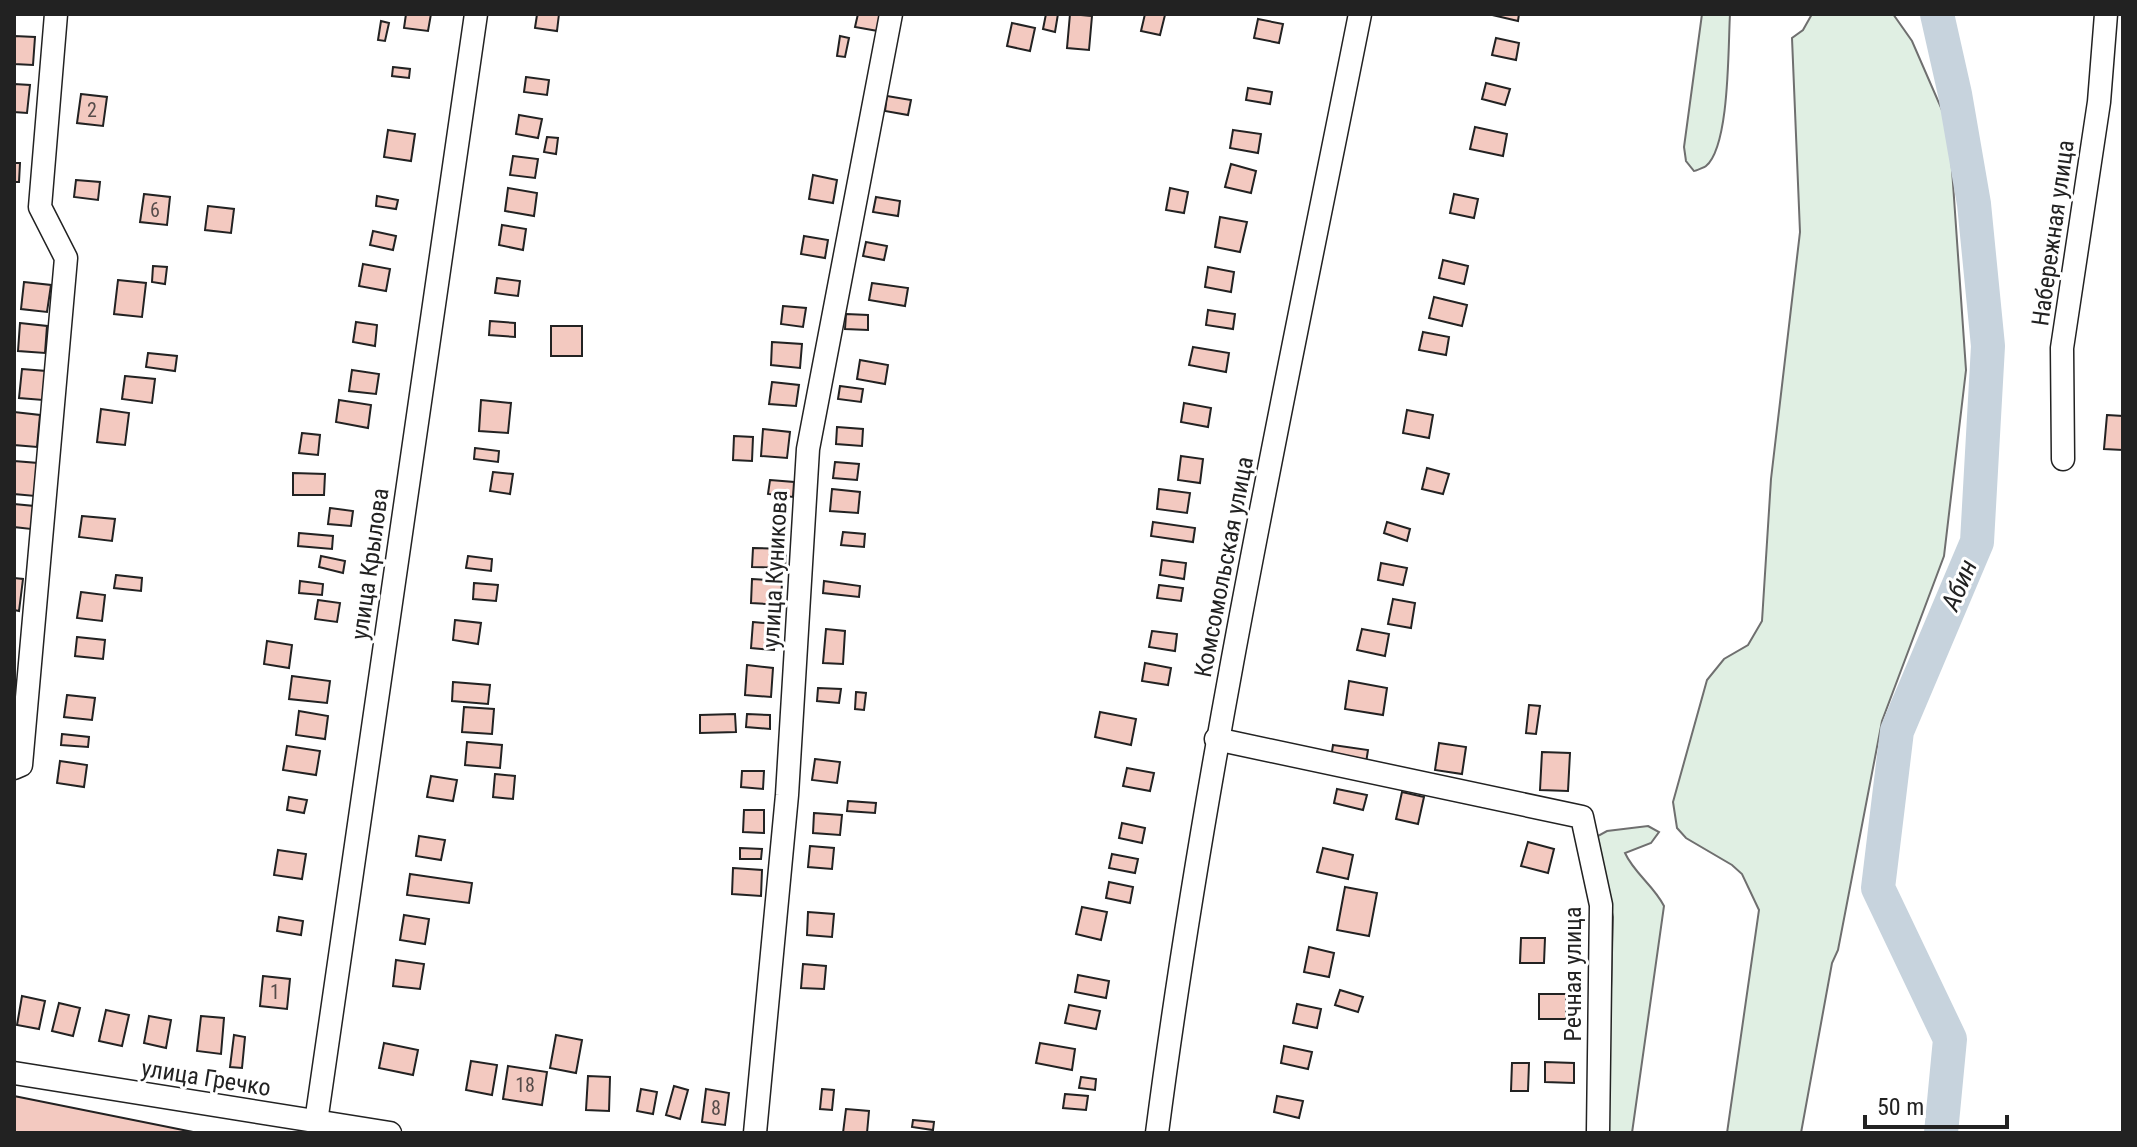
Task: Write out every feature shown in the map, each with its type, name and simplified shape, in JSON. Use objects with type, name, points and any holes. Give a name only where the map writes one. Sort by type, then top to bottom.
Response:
[{"type":"street","points":[[14,768],[21,765],[66,258],[40,207],[56,14]]},
{"type":"street","name":"улица Крылова","points":[[316,1122],[476,14]]},
{"type":"street","name":"улица Куникова","points":[[755,1133],[787,795],[808,449],[891,14]]},
{"type":"street","name":"Комсомольская улица","points":[[1157,1133],[1179,966],[1216,739],[1360,14]]},
{"type":"street","name":"Набережная улица","points":[[2063,459],[2062,348],[2099,102],[2106,14]]},
{"type":"street","name":"Речная улица","points":[[1216,739],[1582,817],[1601,905],[1598,1133]]},
{"type":"street","name":"улица Гречко","points":[[14,1073],[390,1133]]},
{"type":"green space","points":[[1702,14],[1730,14],[1728,71],[1720,138],[1706,166],[1694,171],[1686,161],[1684,147]]},
{"type":"green space","points":[[1812,14],[1893,14],[1912,41],[1949,126],[1966,370],[1944,556],[1882,721],[1801,1133],[1727,1133],[1759,910],[1742,874],[1686,838],[1677,828],[1673,802],[1707,680],[1724,659],[1748,645],[1762,621],[1771,479],[1800,232],[1792,38],[1803,30]]},
{"type":"green space","points":[[1648,826],[1659,832],[1651,843],[1625,853],[1664,906],[1632,1133],[1607,1133],[1613,917],[1596,837],[1607,831]]},
{"type":"building","points":[[406,14],[431,14],[428,31],[404,28]]},
{"type":"building","points":[[537,14],[559,14],[557,31],[535,28]]},
{"type":"building","points":[[858,14],[880,15],[878,31],[855,27]]},
{"type":"building","points":[[1046,14],[1058,14],[1055,32],[1043,29]]},
{"type":"building","points":[[1070,14],[1092,16],[1089,50],[1067,48]]},
{"type":"building","points":[[1145,14],[1165,15],[1160,35],[1141,31]]},
{"type":"building","points":[[1488,14],[1519,14],[1518,21]]},
{"type":"building","points":[[1258,19],[1283,24],[1279,43],[1254,38]]},
{"type":"building","points":[[381,21],[389,23],[385,41],[378,40]]},
{"type":"building","points":[[1012,23],[1035,28],[1030,51],[1007,46]]},
{"type":"building","points":[[14,36],[35,37],[33,65],[14,64]]},
{"type":"building","points":[[840,36],[849,38],[845,57],[837,56]]},
{"type":"building","points":[[1496,38],[1519,43],[1516,60],[1492,55]]},
{"type":"building","points":[[393,67],[410,69],[409,78],[392,76]]},
{"type":"building","points":[[526,77],[549,80],[547,95],[524,92]]},
{"type":"building","points":[[1486,83],[1510,89],[1505,105],[1482,99]]},
{"type":"building","points":[[14,84],[30,85],[27,113],[14,112]]},
{"type":"building","points":[[1248,88],[1272,92],[1270,104],[1246,100]]},
{"type":"building","points":[[81,94],[107,97],[103,126],[77,123]]},
{"type":"building","points":[[887,96],[911,100],[908,115],[885,111]]},
{"type":"building","points":[[519,115],[542,119],[538,138],[516,134]]},
{"type":"building","points":[[1475,127],[1507,134],[1503,156],[1470,149]]},
{"type":"building","points":[[388,130],[415,134],[411,161],[384,157]]},
{"type":"building","points":[[1233,130],[1261,134],[1258,153],[1230,148]]},
{"type":"building","points":[[547,137],[558,138],[556,154],[544,152]]},
{"type":"building","points":[[513,156],[538,159],[535,178],[510,175]]},
{"type":"building","points":[[14,163],[20,163],[19,182],[14,182]]},
{"type":"building","points":[[1231,164],[1256,171],[1251,193],[1225,187]]},
{"type":"building","points":[[813,175],[837,180],[833,203],[809,199]]},
{"type":"building","points":[[76,180],[100,182],[98,200],[74,197]]},
{"type":"building","points":[[508,188],[537,193],[534,216],[505,211]]},
{"type":"building","points":[[1170,188],[1188,192],[1184,213],[1166,210]]},
{"type":"building","points":[[144,194],[170,197],[167,225],[140,222]]},
{"type":"building","points":[[1454,194],[1478,199],[1474,218],[1450,213]]},
{"type":"building","points":[[377,196],[398,200],[396,209],[376,206]]},
{"type":"building","points":[[876,197],[900,201],[898,216],[873,212]]},
{"type":"building","points":[[208,206],[234,209],[231,233],[205,230]]},
{"type":"building","points":[[1220,217],[1247,222],[1240,252],[1215,247]]},
{"type":"building","points":[[502,225],[526,229],[523,250],[499,245]]},
{"type":"building","points":[[373,231],[396,236],[393,250],[370,245]]},
{"type":"building","points":[[804,236],[828,240],[825,258],[801,254]]},
{"type":"building","points":[[866,242],[887,246],[884,260],[863,256]]},
{"type":"building","points":[[1443,260],[1468,266],[1464,284],[1439,278]]},
{"type":"building","points":[[363,264],[390,269],[386,291],[359,286]]},
{"type":"building","points":[[153,266],[167,267],[165,284],[152,282]]},
{"type":"building","points":[[1208,267],[1234,272],[1231,292],[1205,287]]},
{"type":"building","points":[[497,278],[520,281],[518,296],[495,293]]},
{"type":"building","points":[[118,280],[146,283],[142,317],[114,314]]},
{"type":"building","points":[[24,282],[51,285],[47,312],[21,309]]},
{"type":"building","points":[[872,283],[908,288],[905,306],[869,300]]},
{"type":"building","points":[[1434,297],[1467,305],[1462,326],[1429,318]]},
{"type":"building","points":[[783,306],[806,308],[803,327],[781,324]]},
{"type":"building","points":[[1208,310],[1235,314],[1233,329],[1206,325]]},
{"type":"building","points":[[846,314],[868,315],[868,330],[845,329]]},
{"type":"building","points":[[490,321],[515,323],[515,337],[489,335]]},
{"type":"building","points":[[356,322],[377,325],[375,346],[353,342]]},
{"type":"building","points":[[20,323],[47,326],[45,353],[18,351]]},
{"type":"building","points":[[551,326],[582,326],[582,356],[551,356]]},
{"type":"building","points":[[1423,332],[1449,337],[1446,355],[1419,350]]},
{"type":"building","points":[[772,342],[802,344],[800,368],[771,365]]},
{"type":"building","points":[[1193,347],[1229,353],[1226,372],[1189,365]]},
{"type":"building","points":[[148,353],[177,356],[175,371],[146,367]]},
{"type":"building","points":[[860,360],[888,365],[885,384],[857,379]]},
{"type":"building","points":[[22,369],[46,371],[43,400],[19,398]]},
{"type":"building","points":[[352,370],[379,374],[376,394],[349,391]]},
{"type":"building","points":[[125,376],[155,379],[152,403],[122,399]]},
{"type":"building","points":[[772,382],[799,385],[796,406],[769,404]]},
{"type":"building","points":[[840,386],[863,389],[861,402],[838,399]]},
{"type":"building","points":[[339,400],[371,405],[368,428],[336,422]]},
{"type":"building","points":[[481,400],[511,403],[508,433],[479,431]]},
{"type":"building","points":[[1184,403],[1211,408],[1208,427],[1181,422]]},
{"type":"building","points":[[101,409],[129,413],[125,445],[97,442]]},
{"type":"building","points":[[1407,410],[1433,415],[1429,438],[1403,433]]},
{"type":"building","points":[[14,412],[40,415],[37,447],[14,445]]},
{"type":"building","points":[[2107,415],[2123,416],[2123,450],[2104,449]]},
{"type":"building","points":[[837,427],[863,429],[862,446],[836,444]]},
{"type":"building","points":[[763,429],[790,432],[787,458],[761,456]]},
{"type":"building","points":[[302,433],[320,435],[318,455],[299,453]]},
{"type":"building","points":[[734,436],[753,437],[752,461],[733,460]]},
{"type":"building","points":[[475,448],[499,451],[498,462],[474,459]]},
{"type":"building","points":[[1181,456],[1203,459],[1200,483],[1178,480]]},
{"type":"building","points":[[14,461],[38,463],[35,496],[14,494]]},
{"type":"building","points":[[835,462],[859,464],[857,480],[833,478]]},
{"type":"building","points":[[1427,468],[1449,474],[1443,494],[1422,489]]},
{"type":"building","points":[[493,472],[513,474],[510,494],[490,491]]},
{"type":"building","points":[[293,473],[325,474],[324,495],[293,495]]},
{"type":"building","points":[[770,480],[794,482],[793,497],[768,494]]},
{"type":"building","points":[[832,489],[860,492],[858,513],[830,511]]},
{"type":"building","points":[[1159,489],[1190,493],[1187,513],[1157,509]]},
{"type":"building","points":[[14,504],[34,506],[31,529],[14,527]]},
{"type":"building","points":[[330,508],[353,511],[351,526],[328,524]]},
{"type":"building","points":[[82,516],[115,519],[112,541],[79,537]]},
{"type":"building","points":[[1153,522],[1195,528],[1193,542],[1151,536]]},
{"type":"building","points":[[1387,522],[1410,529],[1407,541],[1384,533]]},
{"type":"building","points":[[843,532],[865,534],[864,547],[841,545]]},
{"type":"building","points":[[299,533],[333,536],[332,549],[298,546]]},
{"type":"building","points":[[753,548],[786,549],[785,568],[752,567]]},
{"type":"building","points":[[321,556],[345,561],[343,573],[319,567]]},
{"type":"building","points":[[468,556],[492,559],[491,571],[466,568]]},
{"type":"building","points":[[1162,560],[1186,563],[1184,579],[1160,575]]},
{"type":"building","points":[[1381,563],[1407,568],[1403,585],[1378,580]]},
{"type":"building","points":[[116,575],[142,578],[141,591],[114,588]]},
{"type":"building","points":[[14,578],[23,579],[19,611],[14,610]]},
{"type":"building","points":[[752,579],[782,581],[781,605],[751,603]]},
{"type":"building","points":[[300,581],[323,584],[322,595],[299,593]]},
{"type":"building","points":[[824,581],[860,586],[859,597],[823,593]]},
{"type":"building","points":[[474,583],[498,585],[496,601],[473,599]]},
{"type":"building","points":[[1159,585],[1183,588],[1181,601],[1157,598]]},
{"type":"building","points":[[81,592],[105,595],[102,621],[77,618]]},
{"type":"building","points":[[1393,599],[1415,603],[1411,628],[1388,624]]},
{"type":"building","points":[[318,600],[340,603],[337,622],[315,619]]},
{"type":"building","points":[[455,620],[481,623],[478,644],[453,640]]},
{"type":"building","points":[[753,622],[776,624],[774,650],[751,648]]},
{"type":"building","points":[[826,629],[845,631],[843,664],[823,663]]},
{"type":"building","points":[[1362,629],[1389,634],[1385,656],[1357,650]]},
{"type":"building","points":[[1152,631],[1177,634],[1175,651],[1149,647]]},
{"type":"building","points":[[77,637],[105,640],[103,659],[75,656]]},
{"type":"building","points":[[267,641],[292,645],[289,668],[264,664]]},
{"type":"building","points":[[1145,663],[1171,668],[1168,685],[1142,681]]},
{"type":"building","points":[[747,665],[773,668],[771,697],[745,695]]},
{"type":"building","points":[[292,676],[330,681],[327,703],[289,699]]},
{"type":"building","points":[[1349,681],[1387,688],[1383,715],[1345,709]]},
{"type":"building","points":[[453,682],[490,685],[488,704],[452,701]]},
{"type":"building","points":[[818,688],[841,689],[839,703],[817,701]]},
{"type":"building","points":[[856,692],[866,693],[864,710],[855,709]]},
{"type":"building","points":[[67,695],[95,698],[92,720],[64,717]]},
{"type":"building","points":[[1529,705],[1540,706],[1536,734],[1526,733]]},
{"type":"building","points":[[464,707],[494,709],[492,734],[462,732]]},
{"type":"building","points":[[299,711],[328,716],[325,739],[296,735]]},
{"type":"building","points":[[1100,712],[1136,719],[1131,745],[1095,737]]},
{"type":"building","points":[[735,714],[736,732],[700,733],[700,715]]},
{"type":"building","points":[[747,714],[770,715],[770,729],[746,727]]},
{"type":"building","points":[[62,734],[89,737],[88,747],[61,745]]},
{"type":"building","points":[[467,742],[502,745],[500,768],[465,765]]},
{"type":"building","points":[[1439,743],[1466,747],[1462,774],[1435,770]]},
{"type":"building","points":[[1333,745],[1368,750],[1366,763],[1331,758]]},
{"type":"building","points":[[287,746],[320,751],[316,775],[283,770]]},
{"type":"building","points":[[1542,752],[1570,753],[1568,791],[1540,790]]},
{"type":"building","points":[[815,759],[840,762],[837,783],[812,780]]},
{"type":"building","points":[[60,761],[87,765],[84,787],[57,783]]},
{"type":"building","points":[[1127,768],[1154,773],[1150,791],[1123,786]]},
{"type":"building","points":[[742,771],[764,771],[763,789],[741,787]]},
{"type":"building","points":[[495,774],[515,776],[513,799],[493,797]]},
{"type":"building","points":[[431,776],[457,780],[453,801],[427,797]]},
{"type":"building","points":[[1337,789],[1367,795],[1363,810],[1334,803]]},
{"type":"building","points":[[1402,792],[1424,797],[1418,824],[1396,819]]},
{"type":"building","points":[[289,797],[307,800],[304,813],[287,810]]},
{"type":"building","points":[[848,801],[876,803],[875,813],[847,811]]},
{"type":"building","points":[[744,810],[764,810],[764,833],[743,832]]},
{"type":"building","points":[[814,813],[842,815],[840,835],[813,833]]},
{"type":"building","points":[[1122,823],[1145,828],[1142,843],[1119,838]]},
{"type":"building","points":[[419,836],[445,840],[441,860],[416,856]]},
{"type":"building","points":[[1528,842],[1554,849],[1548,873],[1521,866]]},
{"type":"building","points":[[810,846],[834,848],[832,869],[808,867]]},
{"type":"building","points":[[740,848],[762,849],[761,859],[740,859]]},
{"type":"building","points":[[1323,848],[1353,855],[1348,879],[1317,872]]},
{"type":"building","points":[[278,850],[306,854],[302,879],[274,875]]},
{"type":"building","points":[[1112,854],[1138,859],[1135,873],[1109,868]]},
{"type":"building","points":[[733,868],[762,870],[761,896],[732,894]]},
{"type":"building","points":[[410,874],[472,883],[469,903],[407,895]]},
{"type":"building","points":[[1109,882],[1133,887],[1130,903],[1106,898]]},
{"type":"building","points":[[1345,887],[1377,893],[1369,936],[1337,930]]},
{"type":"building","points":[[1082,907],[1107,912],[1101,940],[1076,934]]},
{"type":"building","points":[[808,912],[834,914],[832,937],[807,935]]},
{"type":"building","points":[[404,915],[429,919],[425,944],[400,940]]},
{"type":"building","points":[[279,917],[303,921],[301,935],[277,931]]},
{"type":"building","points":[[1521,938],[1545,938],[1544,963],[1520,963]]},
{"type":"building","points":[[1309,947],[1334,953],[1329,977],[1304,972]]},
{"type":"building","points":[[396,960],[424,964],[420,989],[393,986]]},
{"type":"building","points":[[803,964],[826,966],[824,989],[801,988]]},
{"type":"building","points":[[1078,975],[1109,981],[1106,998],[1075,992]]},
{"type":"building","points":[[263,976],[290,979],[287,1009],[260,1006]]},
{"type":"building","points":[[1340,990],[1363,997],[1358,1012],[1335,1005]]},
{"type":"building","points":[[1539,994],[1566,994],[1566,1019],[1539,1019]]},
{"type":"building","points":[[22,996],[45,1001],[39,1029],[17,1025]]},
{"type":"building","points":[[59,1003],[80,1008],[73,1036],[52,1031]]},
{"type":"building","points":[[1297,1004],[1321,1009],[1317,1028],[1293,1023]]},
{"type":"building","points":[[1069,1005],[1100,1011],[1096,1029],[1065,1023]]},
{"type":"building","points":[[106,1010],[129,1015],[122,1046],[99,1041]]},
{"type":"building","points":[[149,1016],[171,1020],[166,1048],[144,1043]]},
{"type":"building","points":[[201,1016],[224,1018],[221,1054],[197,1051]]},
{"type":"building","points":[[234,1035],[245,1037],[242,1068],[230,1067]]},
{"type":"building","points":[[556,1035],[582,1040],[576,1073],[550,1068]]},
{"type":"building","points":[[384,1043],[418,1050],[413,1075],[379,1068]]},
{"type":"building","points":[[1040,1043],[1075,1049],[1072,1070],[1036,1063]]},
{"type":"building","points":[[1284,1046],[1312,1052],[1308,1069],[1281,1063]]},
{"type":"building","points":[[471,1061],[497,1065],[492,1095],[466,1090]]},
{"type":"building","points":[[1545,1062],[1574,1063],[1574,1083],[1545,1082]]},
{"type":"building","points":[[1512,1063],[1529,1063],[1528,1091],[1511,1091]]},
{"type":"building","points":[[508,1066],[547,1072],[542,1105],[503,1099]]},
{"type":"building","points":[[588,1076],[610,1077],[609,1111],[586,1110]]},
{"type":"building","points":[[1081,1077],[1096,1079],[1095,1090],[1079,1088]]},
{"type":"building","points":[[674,1086],[688,1090],[680,1119],[666,1115]]},
{"type":"building","points":[[641,1089],[657,1092],[653,1114],[637,1111]]},
{"type":"building","points":[[706,1089],[729,1093],[725,1125],[702,1122]]},
{"type":"building","points":[[822,1089],[834,1090],[832,1110],[820,1109]]},
{"type":"building","points":[[1065,1094],[1088,1096],[1086,1110],[1063,1108]]},
{"type":"building","points":[[14,1096],[198,1133],[14,1133]]},
{"type":"building","points":[[1277,1096],[1303,1101],[1299,1118],[1274,1112]]},
{"type":"building","points":[[846,1109],[869,1111],[867,1133],[843,1133]]},
{"type":"building","points":[[913,1120],[934,1122],[933,1130],[912,1127]]},
{"type":"waterway","name":"Абин","points":[[1937,14],[1974,204],[1988,346],[1977,542],[1897,731],[1878,888],[1950,1039],[1941,1133]]}]
